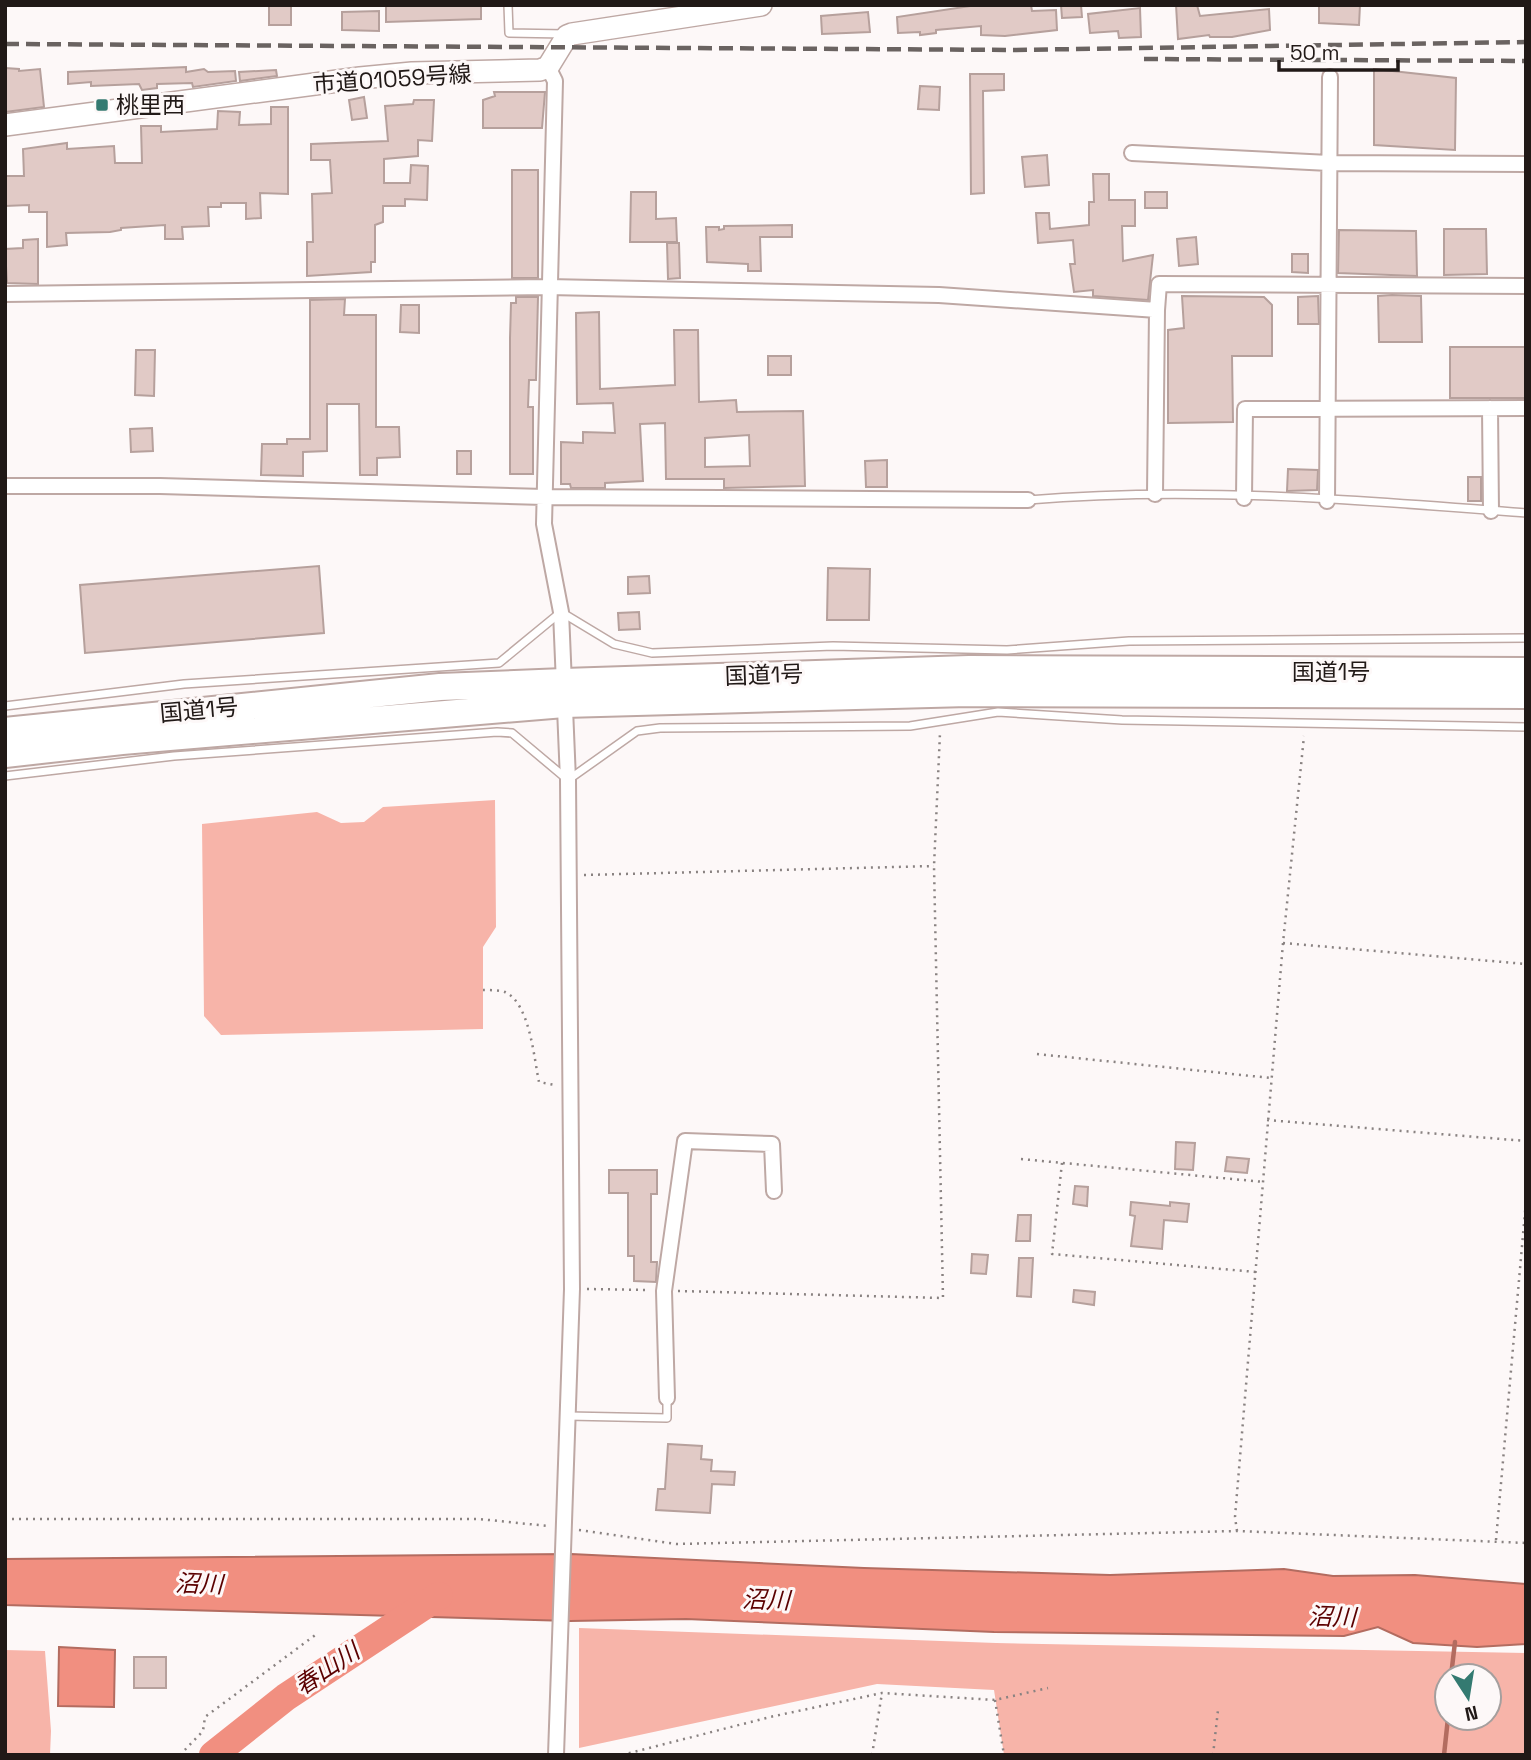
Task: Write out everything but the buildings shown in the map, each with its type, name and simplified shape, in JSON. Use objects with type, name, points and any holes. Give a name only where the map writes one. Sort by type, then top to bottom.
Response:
[{"type":"highway","name":"国道1号","points":[[5,754],[564,693],[969,669],[1526,671]]},
{"type":"highway","name":"国道1号","points":[[5,731],[440,687],[564,693],[1526,695]]},
{"type":"street","points":[[556,1755],[572,1289],[568,780],[561,612],[544,524],[555,81],[548,66],[567,36],[761,5]]},
{"type":"street","name":"市道01059号線","points":[[5,125],[359,78],[412,73],[531,71],[548,66]]},
{"type":"street","points":[[1327,501],[1330,77]]},
{"type":"street","points":[[1132,153],[1329,163],[1526,164]]},
{"type":"street","points":[[1155,494],[1159,284],[1526,286]]},
{"type":"street","points":[[5,294],[548,287],[939,295],[1157,310]]},
{"type":"street","points":[[1244,498],[1245,408],[1526,408]]},
{"type":"street","points":[[1490,408],[1491,511]]},
{"type":"street","points":[[5,486],[160,486],[544,497],[1028,500]]},
{"type":"street","points":[[667,1398],[664,1291],[685,1141],[772,1144],[774,1191]]},
{"type":"lane","points":[[508,5],[509,33],[558,32],[567,36]]},
{"type":"lane","points":[[1028,500],[1107,493],[1155,494],[1526,513]]},
{"type":"lane","points":[[5,706],[184,684],[499,663],[561,612],[614,644],[652,653],[833,646],[1007,650],[1129,640],[1526,638]]},
{"type":"lane","points":[[5,776],[174,756],[497,732],[512,733],[568,780],[637,731],[660,728],[910,726],[998,712],[1122,720],[1526,726]]},
{"type":"lane","points":[[568,1416],[667,1418],[667,1398]]},
{"type":"path","points":[[572,1289],[943,1297],[934,866],[941,719]]},
{"type":"path","points":[[1237,1531],[1235,1517],[1265,1182],[1271,1078],[1305,723]]},
{"type":"path","points":[[568,875],[934,866]]},
{"type":"path","points":[[1283,943],[1526,964]]},
{"type":"path","points":[[483,989],[506,992],[514,1001],[528,1026],[539,1082],[570,1088]]},
{"type":"path","points":[[1037,1054],[1271,1078]]},
{"type":"path","points":[[1268,1120],[1526,1141]]},
{"type":"path","points":[[1021,1159],[1265,1182]]},
{"type":"path","points":[[1062,1163],[1052,1254],[1256,1272]]},
{"type":"path","points":[[1496,1540],[1526,1201]]},
{"type":"path","points":[[5,1519],[479,1520],[563,1527],[676,1544],[1237,1531],[1526,1543]]},
{"type":"path","points":[[180,1755],[203,1731],[205,1717],[318,1633]]},
{"type":"path","points":[[622,1755],[770,1717],[882,1693],[995,1700],[1048,1688]]},
{"type":"path","points":[[872,1755],[882,1693]]},
{"type":"path","points":[[995,1700],[1003,1755]]},
{"type":"path","points":[[1213,1755],[1218,1710]]},
{"type":"shaded area","points":[[495,800],[496,927],[483,947],[483,1029],[221,1035],[204,1016],[202,824],[317,812],[341,823],[364,822],[383,807]]},
{"type":"shaded area","points":[[579,1628],[996,1643],[1526,1653],[1526,1755],[1004,1755],[994,1690],[877,1684],[579,1748]]},
{"type":"shaded area","points":[[5,1650],[45,1651],[51,1731],[50,1755],[5,1755]]},
{"type":"water","name":"沼川","points":[[571,1554],[864,1568],[1110,1575],[1284,1569],[1333,1576],[1415,1575],[1526,1584],[1526,1644],[1477,1647],[1413,1643],[1378,1627],[1344,1636],[994,1632],[686,1619],[570,1621],[5,1605],[5,1559]]},
{"type":"water","points":[[59,1647],[115,1650],[114,1707],[58,1706]]},
{"type":"waterway","name":"春山川","points":[[213,1755],[286,1697],[439,1596]]},
{"type":"waterway","points":[[1453,1662],[1455,1642]]},
{"type":"waterway","points":[[1444,1755],[1446,1732]]},
{"type":"railway","points":[[5,44],[1014,50],[1526,42]]},
{"type":"railway","points":[[1144,59],[1526,61]]},
{"type":"place","name":"桃里西","points":[[102,105]]}]
